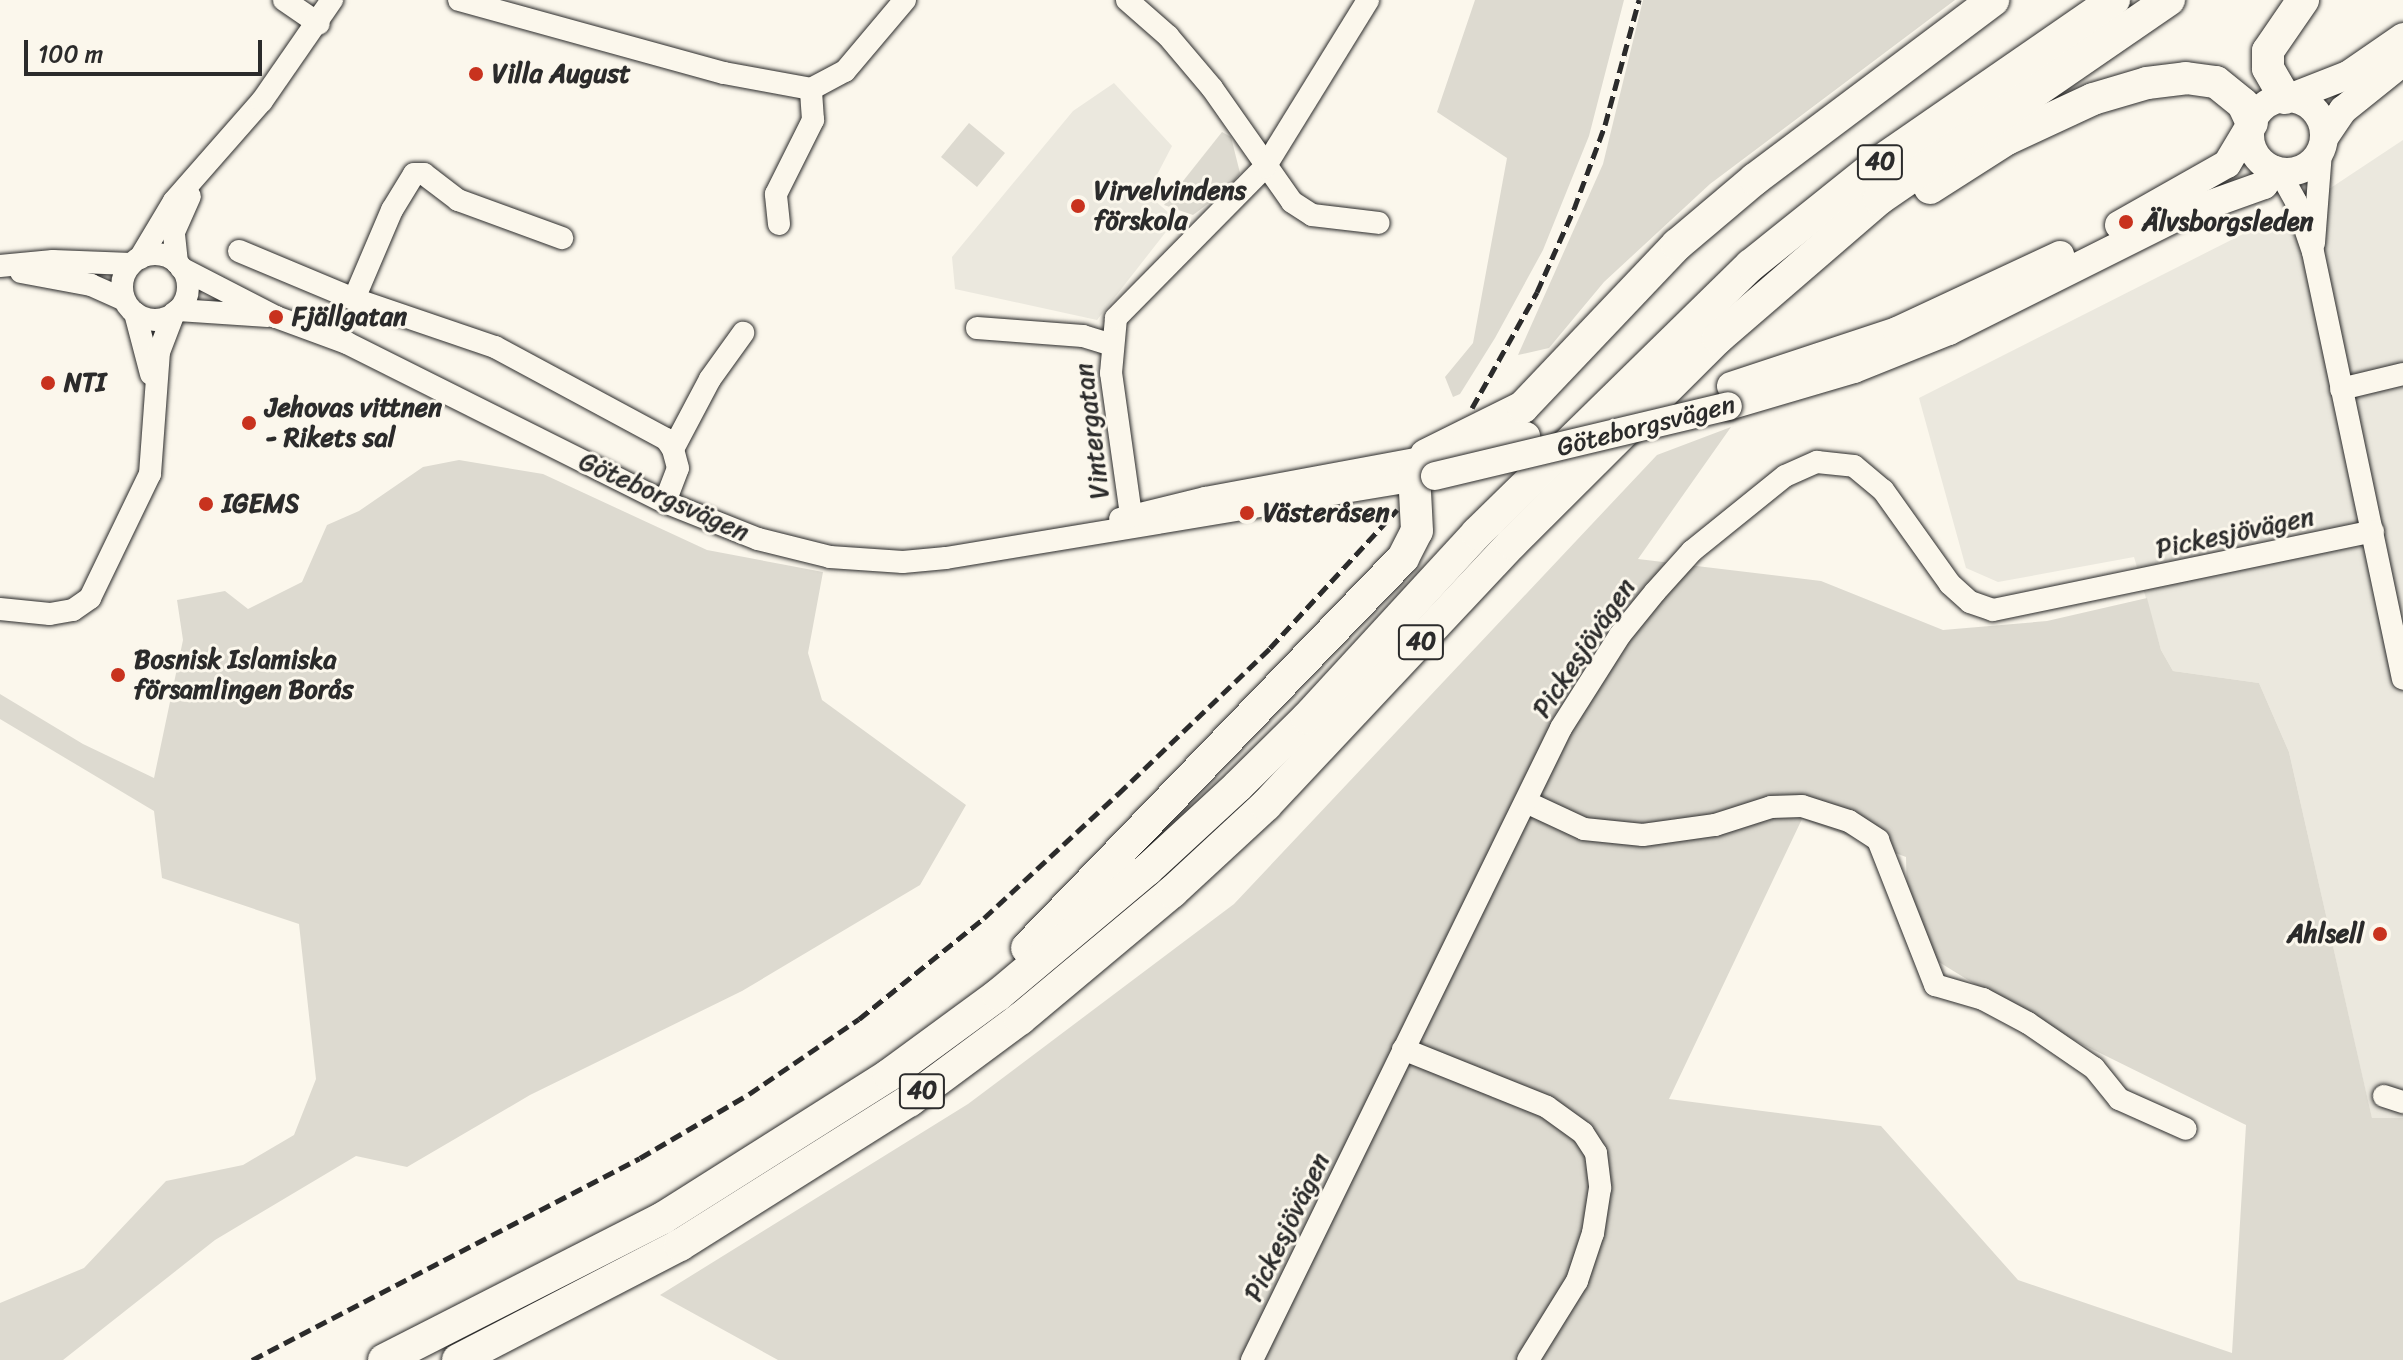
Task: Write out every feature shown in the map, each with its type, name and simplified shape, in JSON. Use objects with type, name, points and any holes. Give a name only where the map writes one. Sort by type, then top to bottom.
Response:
[{"type":"highway","points":[[841,1107],[1036,941],[1403,558],[1417,531],[1429,467],[1523,407],[1677,245],[1755,179],[1993,0]]},
{"type":"highway","name":"40","points":[[384,1360],[595,1255],[841,1107],[998,995],[1147,870],[1307,718],[1477,533],[1751,265],[1882,160],[2114,0]]},
{"type":"highway","name":"40","points":[[458,1360],[587,1297],[790,1178],[909,1101],[1087,964],[1266,805],[1512,543],[1775,287],[1879,199],[2169,0]]},
{"type":"highway","points":[[2287,98],[2268,68],[2268,51],[2303,0]]},
{"type":"highway","points":[[1775,287],[2007,139],[2102,96],[2167,79],[2204,79],[2236,97],[2251,125]]},
{"type":"main road","name":"Göteborgsvägen","points":[[2178,205],[2251,125],[2262,108],[2348,75],[2403,37]]},
{"type":"main road","name":"Göteborgsvägen","points":[[1429,467],[1730,396],[1900,352],[2219,185],[2249,173],[2304,168],[2343,110],[2403,62]]},
{"type":"main road","points":[[2287,98],[2316,112],[2322,145]]},
{"type":"main road","points":[[2251,125],[2256,155],[2276,171]]},
{"type":"main road","name":"Göteborgsvägen","points":[[1429,467],[1526,436],[1730,396]]},
{"type":"street","points":[[284,0],[319,24]]},
{"type":"street","points":[[155,389],[122,284],[174,201],[199,177],[319,24],[332,0]]},
{"type":"street","points":[[459,0],[724,73],[811,89],[845,71],[905,0]]},
{"type":"street","points":[[1127,0],[1168,36],[1212,88],[1292,202],[1312,215],[1379,223]]},
{"type":"street","name":"Vintergatan","points":[[1131,515],[1110,344],[1126,306],[1265,167],[1368,0]]},
{"type":"street","points":[[779,224],[776,194],[813,120],[811,89]]},
{"type":"street","points":[[2313,252],[2322,145]]},
{"type":"street","points":[[2276,171],[2296,202],[2313,252],[2403,679]]},
{"type":"street","points":[[354,299],[392,210],[414,174],[424,174],[458,200],[562,238]]},
{"type":"street","points":[[0,609],[50,614],[73,610],[90,598],[150,474],[159,352],[187,290],[174,232],[199,177]]},
{"type":"street","points":[[239,251],[354,299],[495,347],[666,439],[673,449],[678,468],[665,502]]},
{"type":"street","points":[[0,267],[53,261],[136,261],[156,254],[179,265]]},
{"type":"street","name":"Göteborgsvägen","points":[[179,265],[276,317],[347,343],[665,502],[758,539],[830,557],[903,562],[1078,535],[1181,523],[1429,467]]},
{"type":"street","points":[[0,267],[91,285],[154,320],[176,312]]},
{"type":"street","name":"Göteborgsvägen","points":[[176,312],[276,317]]},
{"type":"street","points":[[977,328],[1083,336],[1110,344]]},
{"type":"street","points":[[673,449],[710,379],[743,333]]},
{"type":"street","points":[[2341,389],[2403,374]]},
{"type":"street","name":"Pickesjövägen","points":[[1252,1360],[1561,728],[1620,635],[1692,551],[1804,466],[1838,462],[1869,476],[1950,584],[1970,602],[1993,610],[2373,531]]},
{"type":"street","name":"Göteborgsvägen","points":[[1078,535],[1131,515],[1429,467]]},
{"type":"street","points":[[1526,802],[1584,829],[1617,834],[1715,825],[1771,807],[1802,806],[1849,821],[1878,840],[1935,985],[1983,999],[2028,1023],[2094,1068],[2119,1099],[2186,1129]]},
{"type":"street","points":[[1403,1049],[1547,1107],[1583,1133],[1596,1153],[1600,1188],[1593,1233],[1577,1281],[1528,1360]]},
{"type":"shaded area","points":[[1475,0],[1624,0],[1589,136],[1543,250],[1495,338],[1460,394],[1453,397],[1445,377],[1473,343],[1507,158],[1437,112]]},
{"type":"shaded area","points":[[1643,0],[1955,0],[1710,184],[1604,282],[1549,348],[1518,355],[1603,164]]},
{"type":"shaded area","name":"Virvelvindens förskola","points":[[1114,83],[1172,146],[1147,194],[1176,219],[1097,320],[955,289],[952,257],[1073,111]]},
{"type":"shaded area","points":[[969,123],[1005,153],[977,187],[941,157]]},
{"type":"shaded area","points":[[1222,132],[1231,137],[1240,173],[1229,188],[1193,215],[1164,205]]},
{"type":"shaded area","points":[[2403,140],[2403,1118],[2372,1119],[2289,752],[2259,683],[2173,671],[2161,650],[2134,557],[1998,582],[1966,568],[1919,398],[2320,195]]},
{"type":"shaded area","points":[[1731,427],[1638,559],[1821,581],[1943,630],[2047,621],[2147,598],[2161,650],[2173,671],[2259,683],[2289,752],[2372,1118],[2403,1118],[2403,1360],[778,1360],[660,1295],[968,1104],[1234,904],[1657,455]],"holes":[[[1802,819],[1906,857],[1908,943],[2033,1020],[2246,1125],[2232,1353],[2018,1280],[1881,1126],[1669,1099]]]},
{"type":"shaded area","points":[[459,460],[543,474],[707,550],[823,572],[808,653],[822,700],[966,805],[920,885],[742,991],[530,1095],[407,1167],[356,1156],[215,1240],[63,1360],[0,1360],[0,1303],[84,1268],[166,1181],[243,1165],[294,1135],[316,1079],[299,924],[162,878],[154,811],[0,719],[0,694],[83,744],[154,778],[183,640],[177,600],[225,591],[248,609],[302,582],[327,525],[359,511],[423,467]]},
{"type":"railway","points":[[1472,408],[1537,292],[1574,209],[1605,125],[1639,0]]},
{"type":"railway","points":[[252,1360],[640,1158],[749,1094],[859,1019],[984,918],[1118,794],[1270,648],[1397,510]]},
{"type":"place","name":"Villa August","points":[[476,74]]},
{"type":"place","name":"Virvelvindens förskola","points":[[1078,206]]},
{"type":"place","name":"Älvsborgsleden","points":[[2126,222]]},
{"type":"place","name":"Fjällgatan","points":[[276,317]]},
{"type":"place","name":"NTI","points":[[48,383]]},
{"type":"place","name":"Jehovas vittnen - Rikets sal","points":[[249,423]]},
{"type":"place","name":"IGEMS","points":[[206,504]]},
{"type":"place","name":"Västeråsen","points":[[1247,513]]},
{"type":"place","name":"Bosnisk Islamiska församlingen Borås","points":[[118,675]]},
{"type":"place","name":"Ahlsell","points":[[2380,934]]}]
